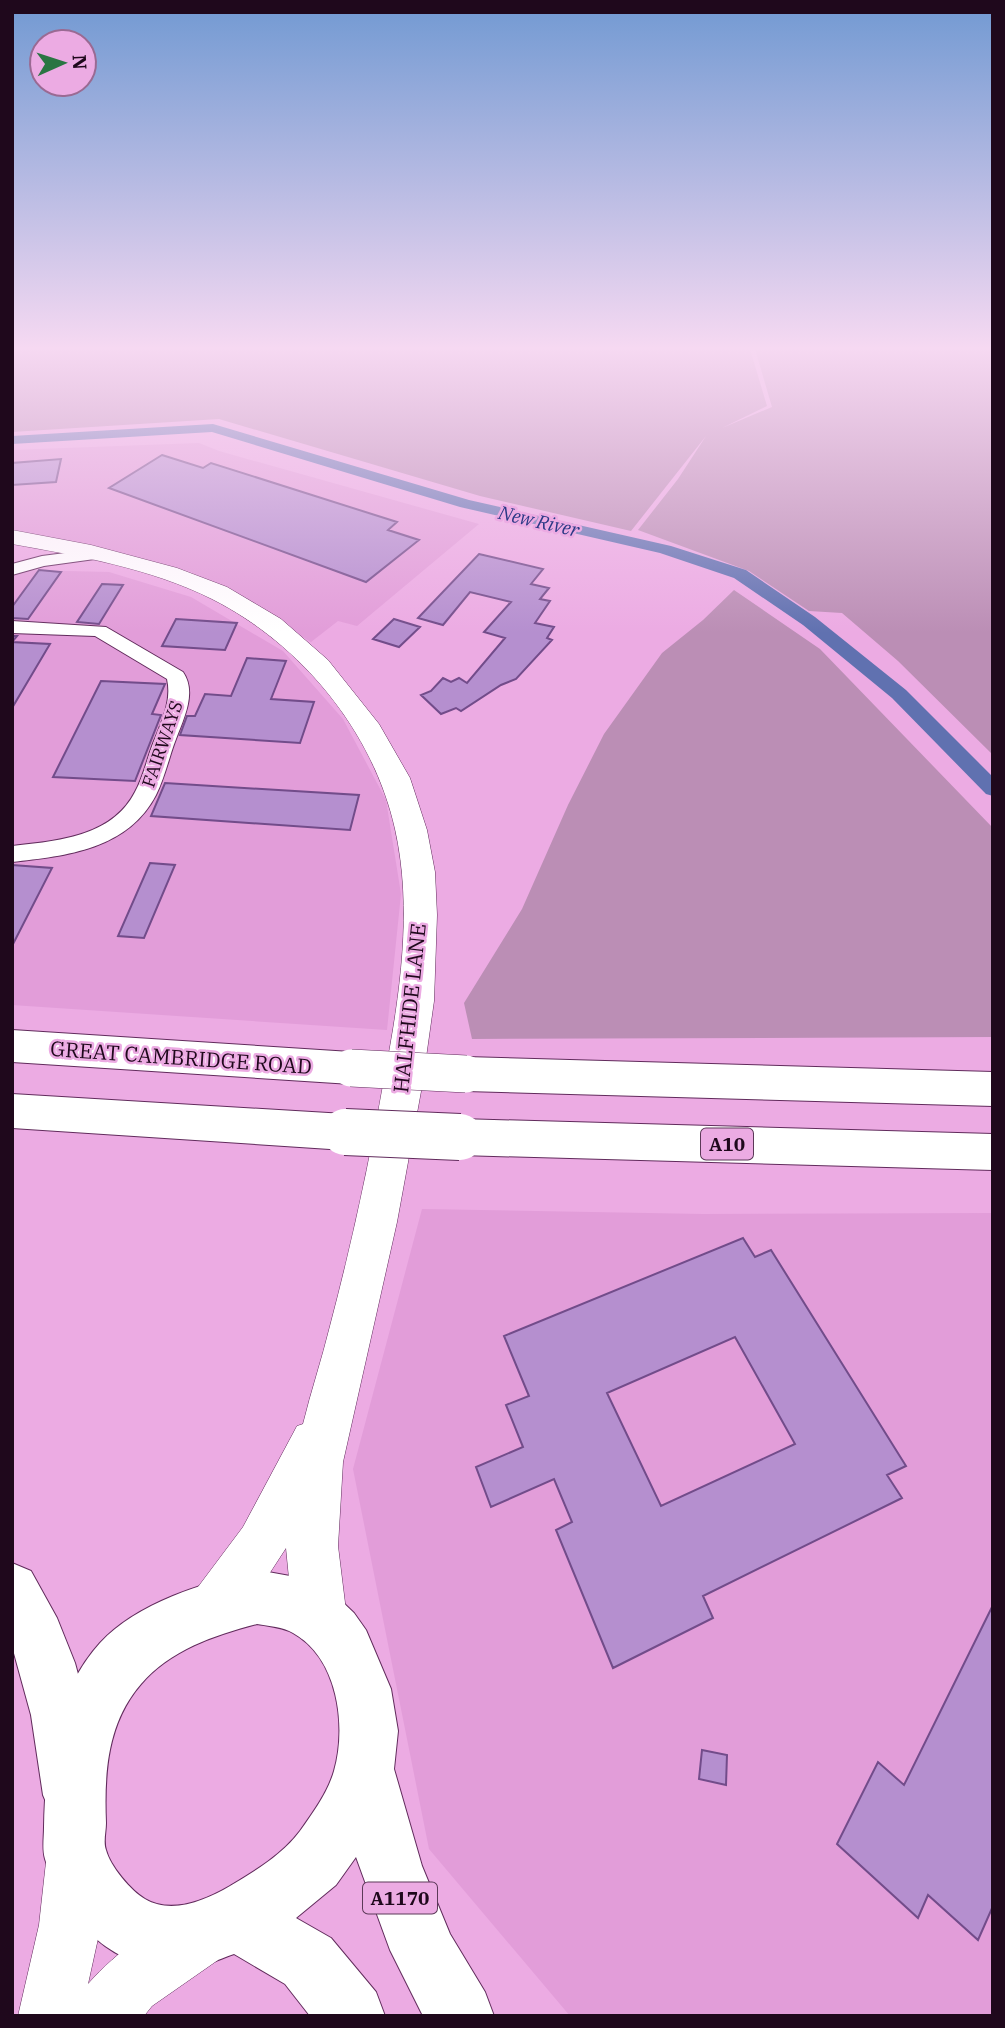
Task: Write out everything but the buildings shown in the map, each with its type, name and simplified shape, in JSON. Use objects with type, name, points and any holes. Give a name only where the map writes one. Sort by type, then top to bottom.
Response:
[{"type":"main road","name":"HALFHIDE LANE","points":[[14,548],[96,554],[171,573],[219,593],[268,622],[297,644],[330,678],[370,731],[400,789],[416,858],[419,924],[410,1045],[385,1181],[355,1319],[328,1414],[315,1499],[312,1545],[320,1619]]},
{"type":"main road","name":"GREAT CAMBRIDGE ROAD","points":[[12,1046],[466,1074],[993,1089]]},
{"type":"main road","name":"A10","points":[[12,1111],[460,1137],[993,1152]]},
{"type":"main road","name":"HALFHIDE LANE","points":[[218,1606],[261,1545],[328,1414]]},
{"type":"main road","points":[[12,1590],[28,1613],[48,1665],[62,1724],[73,1794],[76,1860],[70,1925],[50,2016]]},
{"type":"main road","points":[[73,1794],[83,1731],[102,1688],[121,1662],[147,1642],[218,1606],[257,1597],[290,1602],[320,1619],[351,1660],[367,1700],[368,1741],[364,1769],[344,1817],[320,1857],[281,1891],[218,1927],[130,1984],[103,2016]]},
{"type":"main road","name":"A1170","points":[[364,1769],[382,1846],[404,1910],[461,2016]]},
{"type":"main road","points":[[76,1860],[103,1907],[131,1928],[166,1938],[218,1927],[308,1961],[352,2016]]},
{"type":"street","name":"FAIRWAYS","points":[[12,627],[99,631],[176,676],[181,690],[177,709],[143,798],[124,820],[93,842],[12,854]]},
{"type":"shaded area","points":[[201,444],[479,524],[357,626],[338,621],[311,642],[189,571],[12,529],[12,450]]},
{"type":"shaded area","points":[[303,444],[700,444],[631,531],[480,496]]},
{"type":"shaded area","points":[[701,444],[993,444],[993,755],[898,661],[842,613],[809,611],[749,571],[638,530],[678,479]]},
{"type":"shaded area","points":[[12,567],[25,570],[109,572],[191,597],[283,651],[343,719],[386,800],[401,894],[387,1030],[12,1005]]},
{"type":"shaded area","points":[[734,590],[820,649],[993,828],[993,1037],[472,1039],[464,1003],[522,909],[568,805],[604,734],[662,653],[703,620]]},
{"type":"shaded area","points":[[422,1209],[703,1214],[993,1213],[993,2016],[570,2016],[429,1849],[353,1469]]},
{"type":"waterway","name":"New River","points":[[265,444],[465,504],[665,549],[740,574],[809,621],[899,694],[993,789]]}]
